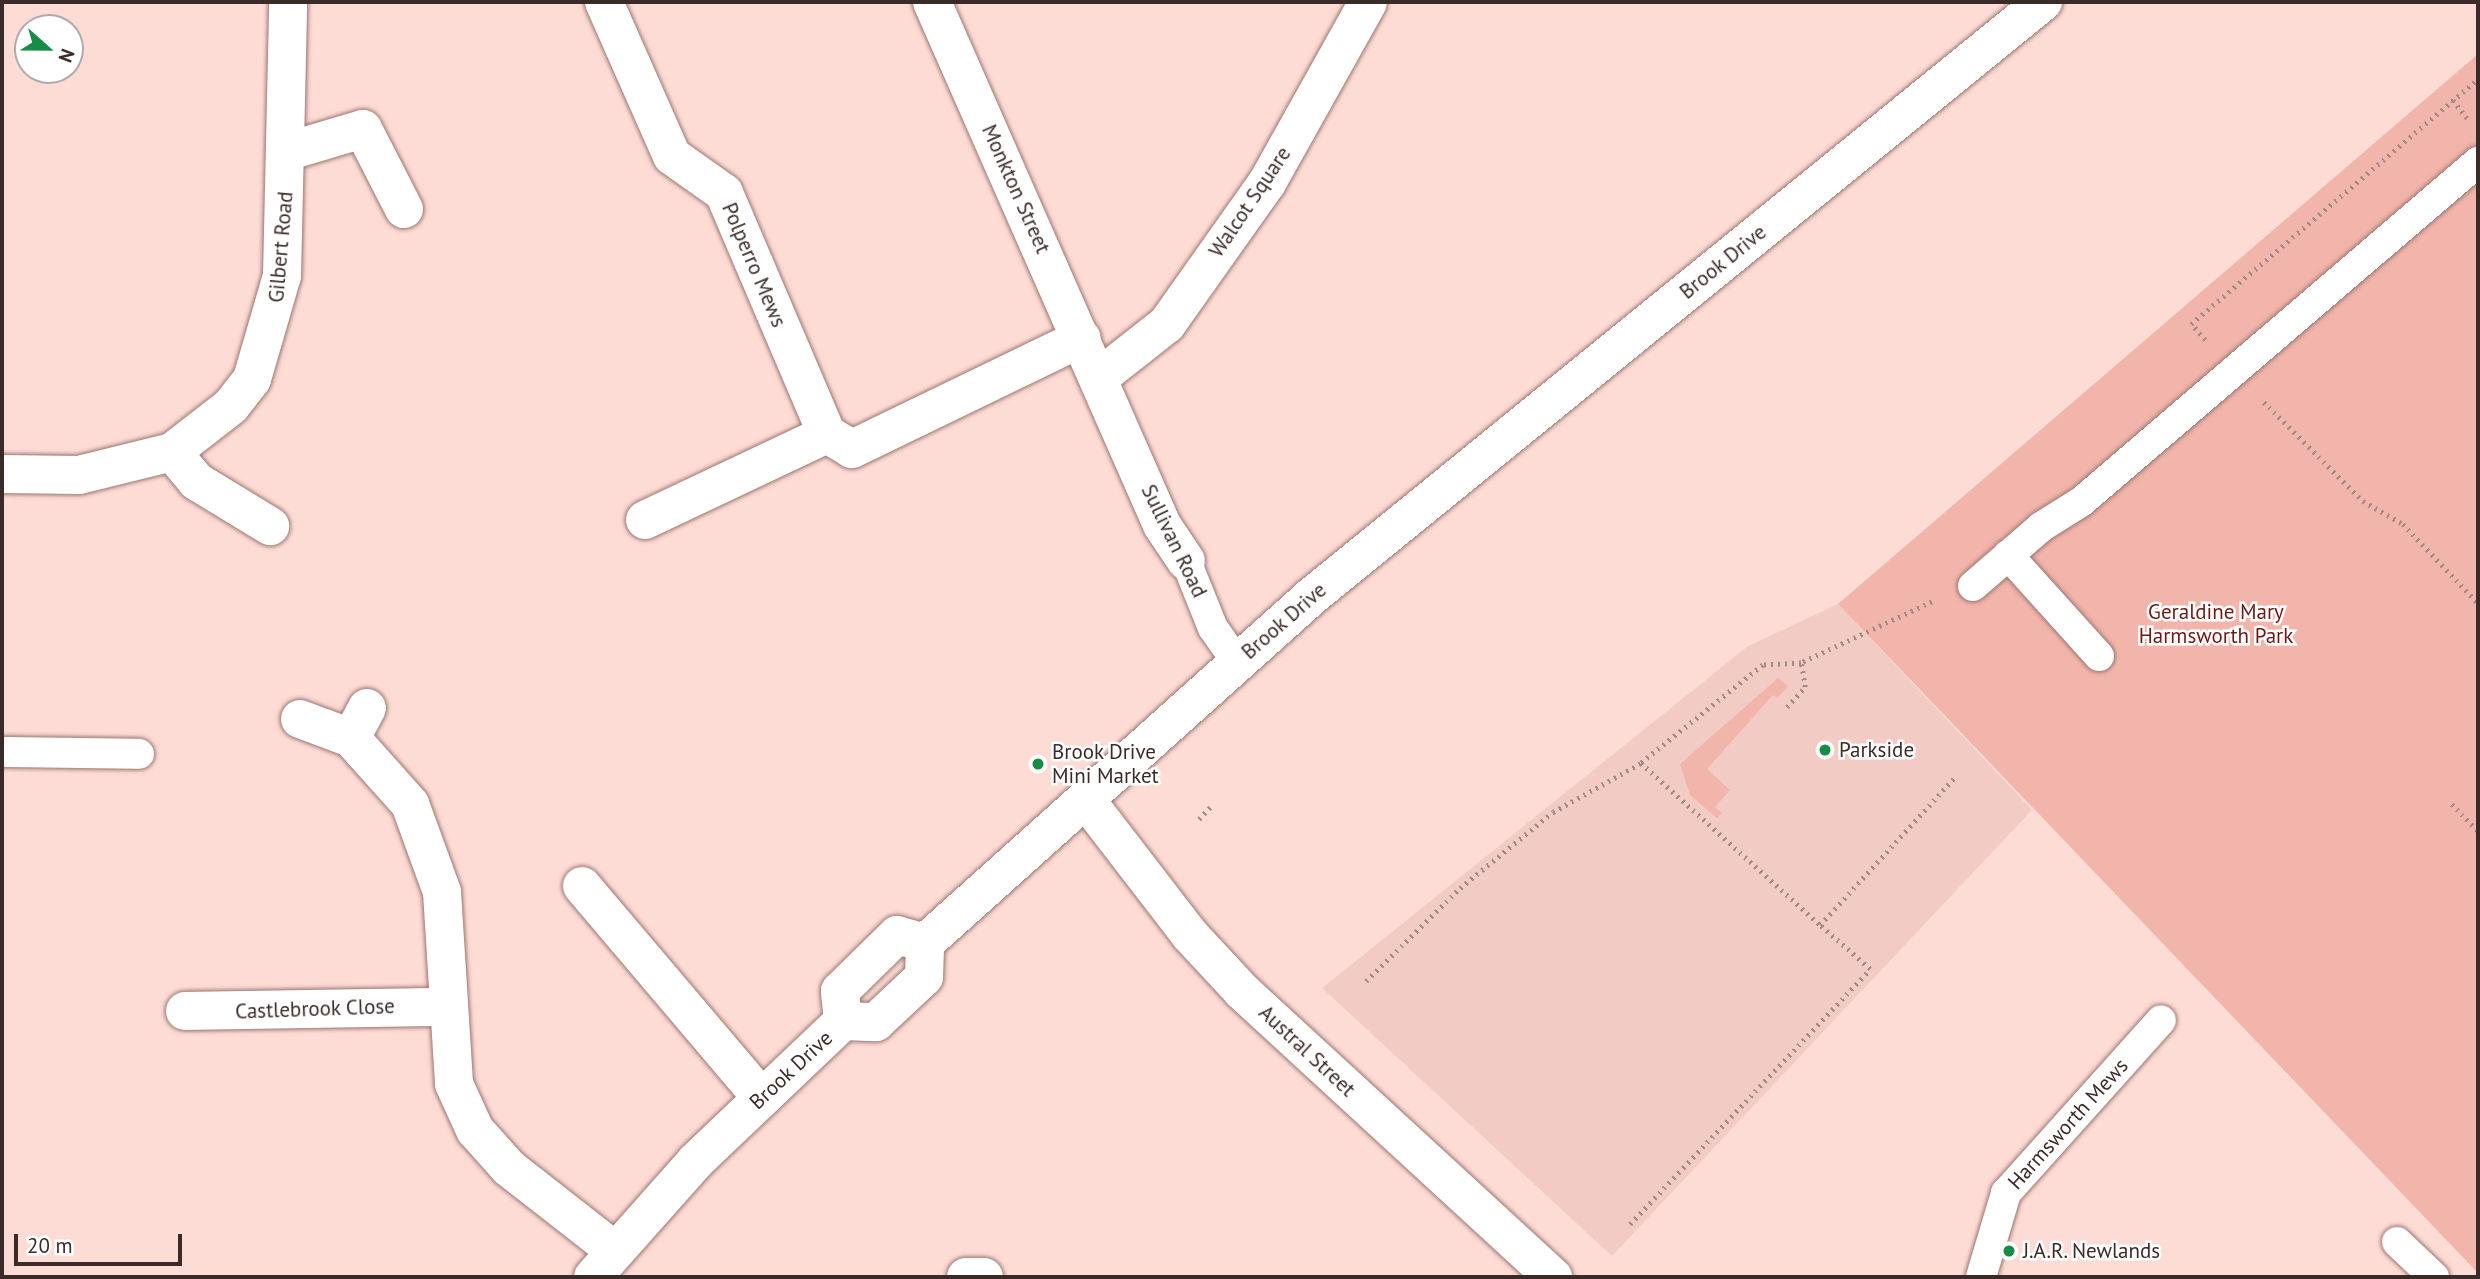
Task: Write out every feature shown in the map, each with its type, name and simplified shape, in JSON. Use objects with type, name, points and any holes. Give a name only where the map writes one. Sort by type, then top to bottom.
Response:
[{"type":"street","name":"Gilbert Road","points":[[172,452],[231,406],[252,379],[267,345],[282,276],[289,151],[288,2]]},
{"type":"street","name":"Polperro Mews","points":[[604,2],[672,156],[724,193],[827,434]]},
{"type":"street","name":"Monkton Street","points":[[932,2],[1101,376]]},
{"type":"street","name":"Walcot Square","points":[[1101,376],[1167,324],[1267,183],[1368,2]]},
{"type":"street","name":"Brook Drive","points":[[604,1264],[762,1098],[844,1021],[840,990],[897,935],[925,943],[1237,662],[2043,2]]},
{"type":"street","points":[[289,151],[363,129],[404,209]]},
{"type":"street","points":[[645,520],[827,434],[852,449],[1083,338]]},
{"type":"street","name":"Sullivan Road","points":[[1101,376],[1162,525],[1186,561]]},
{"type":"street","points":[[2,474],[79,475],[172,452],[196,481],[270,526]]},
{"type":"street","points":[[300,719],[359,723],[410,804],[436,869],[454,1084],[486,1146],[604,1264]]},
{"type":"street","name":"Austral Street","points":[[1086,800],[1183,926],[1242,991],[1553,1277]]},
{"type":"street","points":[[582,886],[762,1098]]},
{"type":"street","name":"Castlebrook Close","points":[[185,1011],[446,1007]]},
{"type":"street","points":[[966,1277],[984,1277]]},
{"type":"lane","points":[[1973,586],[2008,555],[2081,502],[2478,162]]},
{"type":"lane","points":[[2008,555],[2099,656]]},
{"type":"lane","name":"Sullivan Road","points":[[1186,561],[1213,628],[1237,662]]},
{"type":"lane","points":[[2,752],[139,754]]},
{"type":"lane","name":"Harmsworth Mews","points":[[1981,1277],[2006,1193],[2161,1020]]},
{"type":"lane","points":[[2397,1242],[2434,1277]]},
{"type":"path","points":[[2478,79],[2191,324],[2232,371],[2363,501],[2403,524],[2478,603]]},
{"type":"path","points":[[2453,100],[2478,131]]},
{"type":"path","points":[[1366,981],[1460,888],[1553,812],[1640,763],[1763,666],[1801,663],[1973,586]]},
{"type":"path","points":[[1787,707],[1805,687],[1801,663]]},
{"type":"path","points":[[1630,1224],[1870,969],[1640,763]]},
{"type":"path","points":[[1819,925],[1956,776]]},
{"type":"path","points":[[2452,804],[2478,831]]},
{"type":"path","points":[[1199,819],[1211,806]]},
{"type":"shaded area","points":[[1838,604],[2032,810],[1612,1256],[1322,988],[1748,646]]},
{"type":"green space","name":"Geraldine Mary Harmsworth Park","points":[[2478,54],[2478,1273],[1838,604]]},
{"type":"green space","points":[[1778,678],[1788,686],[1777,698],[1773,695],[1707,769],[1730,790],[1715,807],[1722,813],[1717,818],[1690,795],[1680,764]]},
{"type":"place","name":"Parkside","points":[[1825,750]]},
{"type":"place","name":"Brook Drive Mini Market","points":[[1038,764]]},
{"type":"place","name":"J.A.R. Newlands","points":[[2009,1251]]}]
